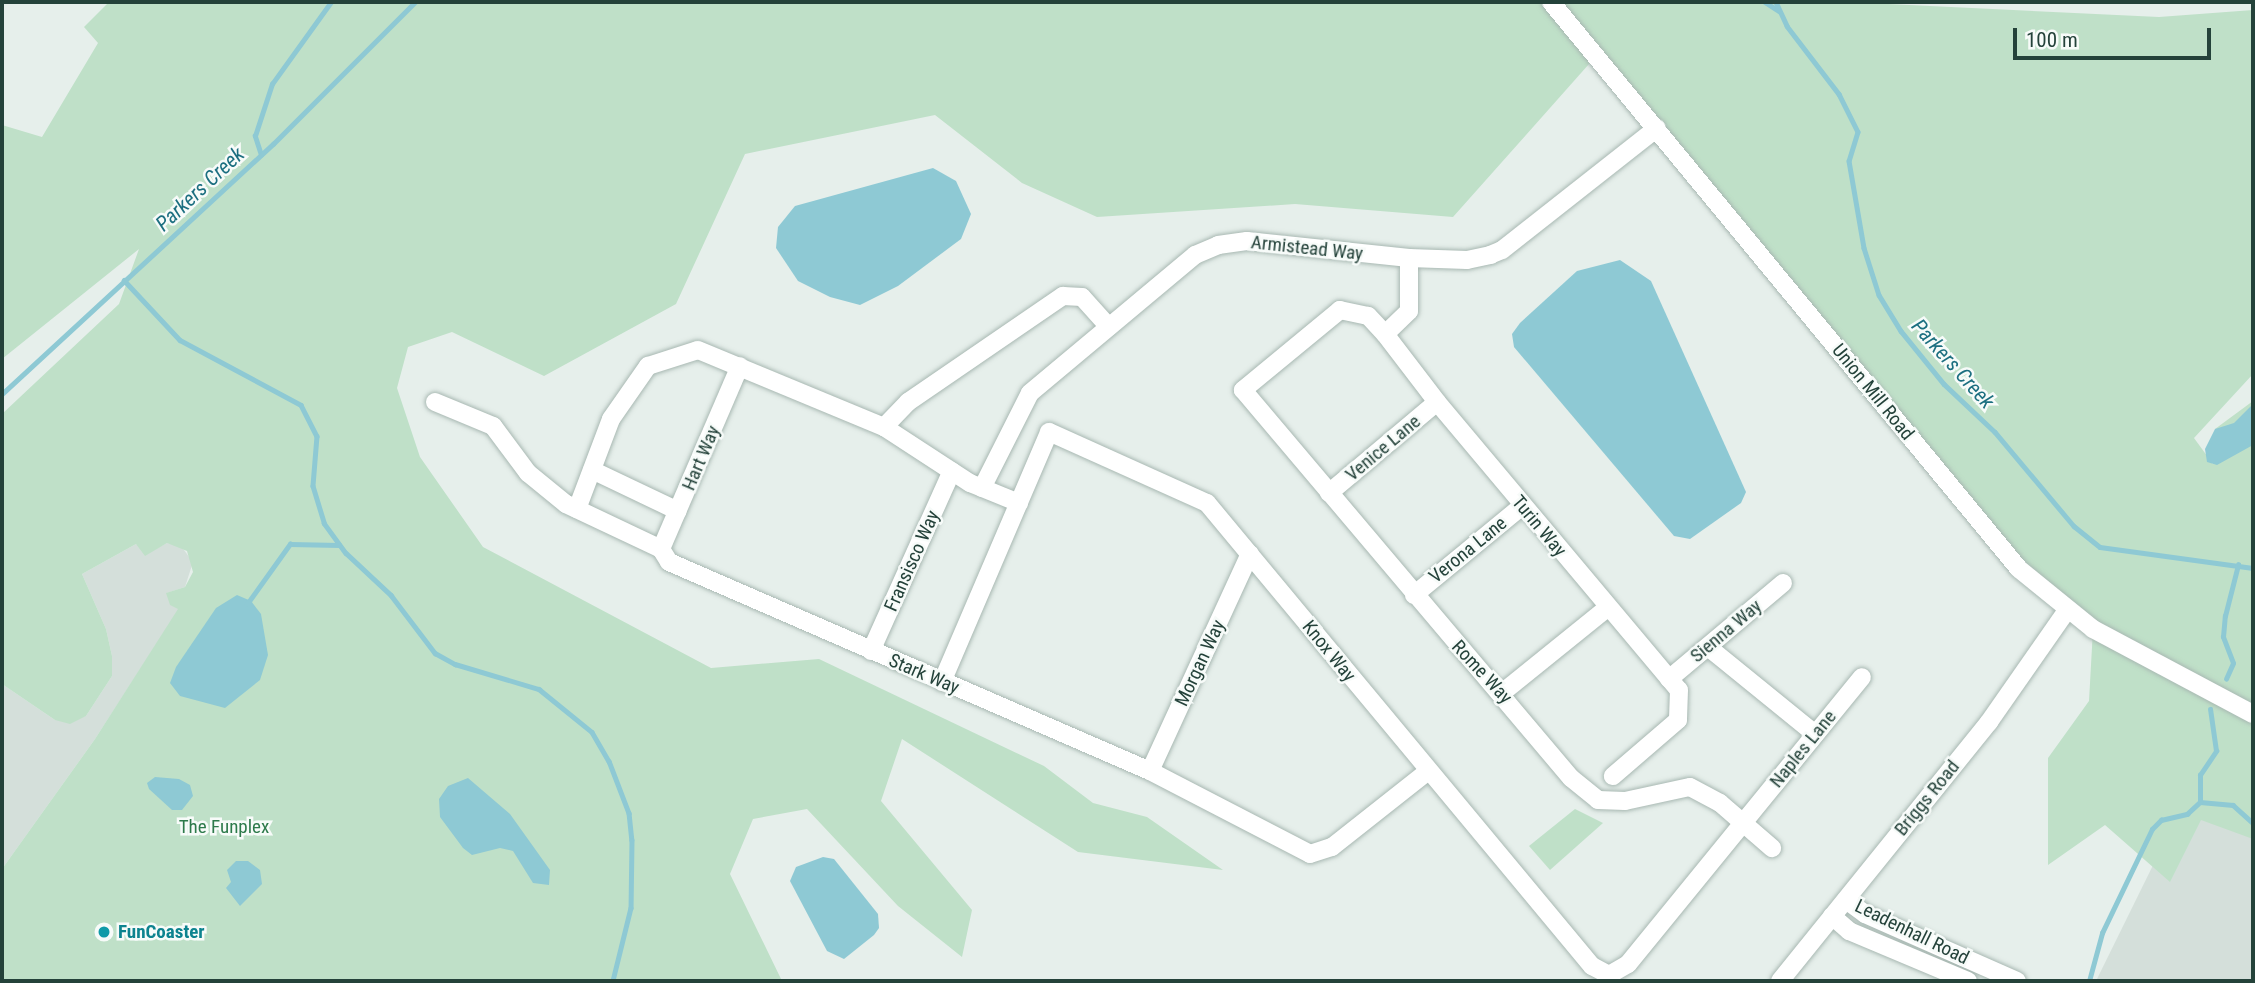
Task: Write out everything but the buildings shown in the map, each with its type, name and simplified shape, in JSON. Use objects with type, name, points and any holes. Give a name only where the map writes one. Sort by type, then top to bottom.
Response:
[{"type":"street","name":"Union Mill Road","points":[[1551,2],[2019,569],[2067,610],[2122,645],[2253,714]]},
{"type":"street","name":"Armistead Way","points":[[982,488],[1030,393],[1195,255],[1218,245],[1247,241],[1409,258],[1467,260],[1502,250],[1657,128]]},
{"type":"street","points":[[1385,334],[1409,311],[1409,258]]},
{"type":"street","points":[[884,427],[908,402],[1063,296],[1082,297],[1109,327]]},
{"type":"street","name":"Turin Way","points":[[1244,390],[1340,310],[1368,316],[1522,506],[1679,690],[1678,720],[1613,776]]},
{"type":"street","points":[[576,509],[611,419],[648,366],[698,350],[884,427],[982,488],[1019,503]]},
{"type":"street","name":"Hart Way","points":[[661,550],[740,366]]},
{"type":"street","name":"Rome Way","points":[[1244,390],[1489,684],[1503,692],[1572,778],[1598,800],[1625,801],[1690,787],[1744,821],[1772,848]]},
{"type":"street","name":"Stark Way","points":[[435,401],[493,426],[528,473],[576,509],[661,550],[669,562],[1150,771],[1310,854],[1332,847],[1427,772]]},
{"type":"street","name":"Venice Lane","points":[[1329,493],[1437,402]]},
{"type":"street","name":"Knox Way","points":[[942,682],[1049,432],[1207,503],[1427,772],[1592,966],[1609,975],[1628,964],[1744,821]]},
{"type":"street","points":[[592,470],[678,511]]},
{"type":"street","name":"Fransisco Way","points":[[871,651],[952,471]]},
{"type":"street","name":"Verona Lane","points":[[1414,595],[1522,506]]},
{"type":"street","name":"Morgan Way","points":[[1150,771],[1250,554]]},
{"type":"street","name":"Sienna Way","points":[[1669,679],[1783,583]]},
{"type":"street","points":[[1503,692],[1607,608]]},
{"type":"street","name":"Briggs Road","points":[[1780,981],[2028,670],[2067,610]]},
{"type":"street","points":[[1708,647],[1815,734]]},
{"type":"street","name":"Naples Lane","points":[[1744,821],[1862,677]]},
{"type":"street","name":"Leadenhall Road","points":[[1846,900],[1865,914],[2017,981]]},
{"type":"street","name":"Leadenhall Road","points":[[1832,916],[1850,931],[1968,981]]},
{"type":"shaded area","points":[[167,543],[181,546],[193,562],[185,587],[167,593],[179,609],[95,739],[2,869],[2,684],[55,720],[86,716],[112,676],[112,656],[106,629],[82,574],[136,544],[149,552]]},
{"type":"shaded area","points":[[2253,759],[2253,981],[2096,981],[2160,851]]},
{"type":"green space","name":"The Funplex","points":[[109,2],[1847,2],[2159,17],[2253,10],[2253,374],[2194,438],[2213,464],[2215,429],[2253,401],[2253,839],[2201,820],[2170,882],[2105,825],[2048,865],[2048,758],[2089,701],[2093,629],[2057,602],[1597,55],[1453,217],[1295,204],[1097,217],[1022,183],[935,115],[745,154],[676,304],[544,376],[452,332],[408,347],[397,388],[420,457],[483,547],[711,668],[819,659],[1044,766],[1093,803],[1147,817],[1223,870],[1078,852],[902,739],[881,801],[972,910],[962,957],[898,906],[807,809],[753,819],[730,874],[782,981],[2,981],[2,869],[95,739],[178,609],[170,605],[166,593],[185,587],[193,572],[187,551],[167,543],[145,556],[136,544],[82,574],[106,629],[112,656],[112,676],[86,716],[70,724],[55,720],[2,684],[2,414],[119,304],[139,249],[2,359],[2,125],[42,137],[98,43],[84,27]]},
{"type":"green space","points":[[1575,809],[1603,823],[1550,870],[1529,846]]},
{"type":"water","points":[[933,168],[956,181],[971,214],[961,239],[898,286],[860,305],[830,297],[798,281],[776,248],[778,227],[795,206]]},
{"type":"water","points":[[1620,260],[1651,281],[1746,492],[1741,503],[1690,539],[1674,536],[1514,347],[1512,334],[1520,323],[1577,271]]},
{"type":"water","points":[[2253,404],[2253,445],[2217,465],[2207,462],[2205,449],[2215,429],[2234,423]]},
{"type":"water","points":[[237,595],[251,601],[261,614],[268,655],[260,680],[225,708],[180,696],[170,683],[176,667],[216,608]]},
{"type":"water","points":[[155,777],[179,779],[190,785],[193,796],[182,810],[172,810],[149,789],[147,783]]},
{"type":"water","points":[[468,778],[510,814],[550,870],[549,885],[533,883],[513,851],[500,848],[472,855],[463,848],[440,817],[439,799],[448,786]]},
{"type":"water","points":[[823,857],[834,859],[878,914],[879,928],[874,935],[844,959],[827,951],[790,881],[796,867]]},
{"type":"water","points":[[236,861],[248,861],[260,870],[262,884],[240,906],[226,888],[231,882],[227,870]]},
{"type":"waterway","points":[[261,155],[255,136],[272,84],[331,2]]},
{"type":"waterway","name":"Parkers Creek","points":[[2,394],[273,144],[415,2]]},
{"type":"waterway","name":"Parkers Creek","points":[[1765,2],[1779,11]]},
{"type":"waterway","name":"Parkers Creek","points":[[1776,2],[1787,26],[1839,94],[1858,132],[1849,161],[1864,248],[1879,295],[1901,331],[1944,384],[1995,432],[2074,526],[2100,547],[2253,568]]},
{"type":"waterway","points":[[124,280],[180,340],[301,405],[317,436],[313,486],[324,523],[346,553],[391,595],[435,653],[455,664],[539,689],[592,732],[609,761],[629,813],[632,840],[631,908],[613,981]]},
{"type":"waterway","points":[[247,604],[290,544],[339,545]]},
{"type":"waterway","points":[[2226,679],[2233,663],[2223,637],[2225,616],[2238,565]]},
{"type":"waterway","points":[[2089,981],[2102,933],[2152,829],[2161,820],[2187,814],[2200,802],[2200,775],[2216,751],[2210,709]]},
{"type":"waterway","points":[[2200,802],[2233,805],[2253,823]]},
{"type":"place","name":"FunCoaster","points":[[104,932]]}]
